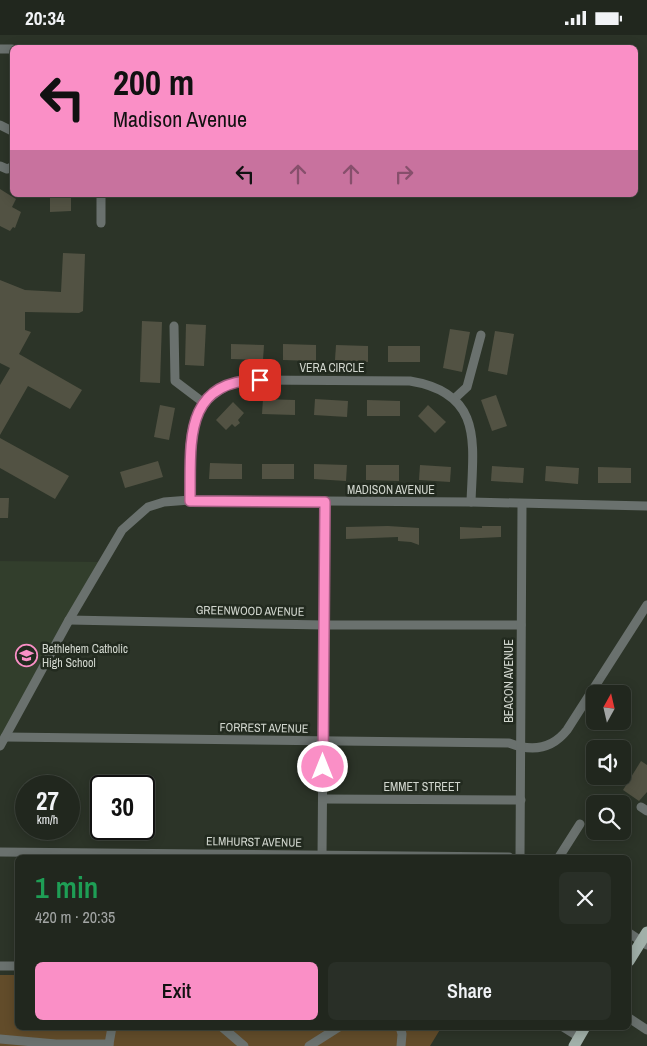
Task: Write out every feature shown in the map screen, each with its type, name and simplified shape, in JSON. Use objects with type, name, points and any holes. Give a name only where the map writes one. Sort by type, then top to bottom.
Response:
[{"type":"main road","points":[[631,958],[645,939]]},
{"type":"street","points":[[101,197],[101,223]]},
{"type":"street","points":[[174,326],[174,381],[204,403]]},
{"type":"street","points":[[454,399],[467,387],[481,335]]},
{"type":"street","name":"VERA CIRCLE","points":[[190,501],[192,431],[196,414],[204,403],[223,387],[241,380],[410,381],[427,384],[454,399],[470,423],[473,436],[471,502]]},
{"type":"street","name":"MADISON AVENUE","points":[[2,741],[69,620],[122,530],[148,507],[164,502],[190,501],[471,502],[522,505],[647,507]]},
{"type":"street","points":[[322,855],[325,502]]},
{"type":"street","name":"BEACON AVENUE","points":[[520,855],[522,505]]},
{"type":"street","name":"FORREST AVENUE","points":[[2,741],[509,743],[522,748],[544,747],[559,740],[647,605]]},
{"type":"street","name":"GREENWOOD AVENUE","points":[[69,620],[324,625],[521,625]]},
{"type":"street","name":"EMMET STREET","points":[[323,799],[521,800]]},
{"type":"street","points":[[560,855],[580,824]]},
{"type":"street","name":"ELMHURST AVENUE","points":[[0,852],[242,855]]},
{"type":"street","points":[[631,934],[645,939]]},
{"type":"street","points":[[0,966],[15,966]]},
{"type":"street","points":[[631,1018],[647,1030]]},
{"type":"street","points":[[0,1039],[56,1044],[109,1045],[112,1030]]},
{"type":"street","points":[[225,1030],[244,1046]]},
{"type":"street","points":[[309,1046],[334,1030]]},
{"type":"street","points":[[401,1030],[401,1046]]},
{"type":"street","points":[[568,1030],[579,1037]]},
{"type":"shaded area","name":"Bethlehem Catholic High School","points":[[0,561],[102,562],[0,750]]},
{"type":"shaded area","points":[[0,975],[15,975],[15,1030],[440,1030],[430,1046],[0,1046]]},
{"type":"building","points":[[0,189],[16,199],[12,207],[21,212],[15,228],[13,227],[10,231],[0,226]]},
{"type":"building","points":[[50,197],[71,197],[71,211],[50,212]]},
{"type":"building","points":[[63,253],[85,254],[83,311],[79,313],[25,312],[25,330],[31,332],[19,354],[82,390],[70,409],[28,386],[0,435],[0,385],[10,368],[0,363],[0,280],[25,290],[61,292]]},
{"type":"building","points":[[142,321],[162,322],[160,383],[140,382]]},
{"type":"building","points":[[186,324],[206,325],[204,366],[185,365]]},
{"type":"building","points":[[450,329],[470,332],[462,372],[443,368]]},
{"type":"building","points":[[495,331],[514,334],[507,375],[488,371]]},
{"type":"building","points":[[231,344],[264,345],[263,360],[231,359]]},
{"type":"building","points":[[283,344],[316,345],[316,361],[283,360]]},
{"type":"building","points":[[336,345],[368,346],[368,362],[335,360]]},
{"type":"building","points":[[388,346],[420,346],[420,362],[388,362]]},
{"type":"building","points":[[496,395],[507,426],[492,431],[481,400]]},
{"type":"building","points":[[263,399],[295,400],[295,415],[262,414]]},
{"type":"building","points":[[315,399],[348,401],[347,417],[314,415]]},
{"type":"building","points":[[367,400],[400,401],[400,416],[367,416]]},
{"type":"building","points":[[233,402],[244,413],[238,420],[240,423],[235,427],[232,424],[226,430],[216,420]]},
{"type":"building","points":[[160,405],[175,408],[169,440],[154,437]]},
{"type":"building","points":[[428,405],[446,422],[435,433],[418,416]]},
{"type":"building","points":[[0,438],[69,476],[55,499],[0,468]]},
{"type":"building","points":[[158,461],[163,477],[125,488],[120,472]]},
{"type":"building","points":[[210,463],[242,464],[242,479],[209,479]]},
{"type":"building","points":[[262,464],[294,464],[294,479],[262,479]]},
{"type":"building","points":[[314,464],[347,465],[346,481],[314,479]]},
{"type":"building","points":[[366,465],[399,465],[399,481],[366,480]]},
{"type":"building","points":[[420,465],[451,467],[450,482],[419,480]]},
{"type":"building","points":[[492,466],[524,468],[523,483],[491,481]]},
{"type":"building","points":[[546,466],[579,468],[578,484],[545,481]]},
{"type":"building","points":[[598,467],[631,468],[631,483],[598,483]]},
{"type":"building","points":[[0,498],[9,498],[8,518],[0,518]]},
{"type":"building","points":[[388,526],[419,528],[419,545],[398,541],[398,537],[346,539],[346,527]]},
{"type":"building","points":[[482,526],[501,526],[501,537],[460,539],[460,527],[482,528]]},
{"type":"building","points":[[641,761],[647,765],[647,792],[639,801],[623,790],[626,785],[631,785],[631,777]]},
{"type":"place","name":"Bethlehem Catholic High School","points":[[26,656]]},
{"type":"route","points":[[260,380],[241,380],[223,387],[204,403],[196,414],[192,431],[190,501],[325,502],[323,767]]}]
